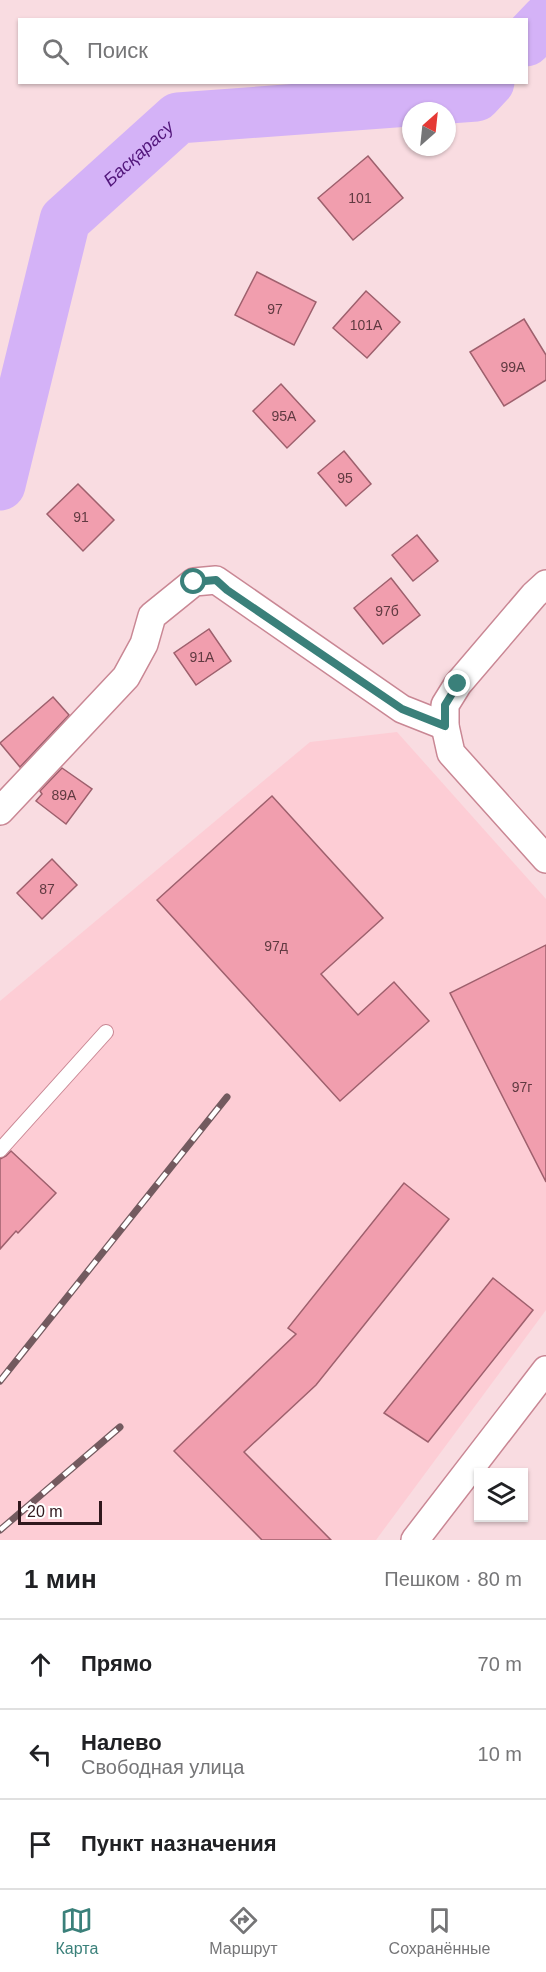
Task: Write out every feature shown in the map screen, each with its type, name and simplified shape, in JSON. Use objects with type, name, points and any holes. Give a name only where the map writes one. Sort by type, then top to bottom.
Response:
[{"type":"street","points":[[0,811],[126,677],[144,644],[152,616],[194,582],[216,580],[227,590],[402,709],[445,726]]},
{"type":"street","points":[[539,847],[451,753],[445,726],[445,705],[458,684],[546,584]]},
{"type":"street","points":[[415,1540],[546,1370]]},
{"type":"lane","points":[[0,1150],[106,1032]]},
{"type":"shaded area","points":[[397,732],[546,899],[546,1310],[376,1540],[0,1540],[0,1001],[310,742]]},
{"type":"building","points":[[368,156],[403,198],[353,240],[318,198]]},
{"type":"building","points":[[257,272],[316,302],[294,345],[235,315]]},
{"type":"building","points":[[366,291],[400,322],[367,358],[333,328]]},
{"type":"building","points":[[524,319],[546,355],[546,380],[504,406],[470,352]]},
{"type":"building","points":[[281,384],[315,421],[287,448],[253,411]]},
{"type":"building","points":[[344,451],[371,484],[346,506],[318,473]]},
{"type":"building","points":[[78,484],[114,520],[83,551],[47,514]]},
{"type":"building","points":[[417,535],[438,561],[413,581],[392,555]]},
{"type":"building","points":[[391,578],[420,615],[383,644],[354,608]]},
{"type":"building","points":[[209,629],[231,661],[196,685],[174,653]]},
{"type":"building","points":[[53,697],[69,715],[20,767],[0,743]]},
{"type":"building","points":[[62,768],[92,789],[66,824],[36,801],[42,794],[40,791]]},
{"type":"building","points":[[272,796],[383,918],[321,974],[358,1015],[394,982],[429,1021],[340,1101],[157,900]]},
{"type":"building","points":[[52,859],[77,885],[42,919],[17,893]]},
{"type":"building","points":[[546,945],[546,1182],[450,993]]},
{"type":"building","points":[[11,1151],[56,1193],[0,1249],[0,1159]]},
{"type":"building","points":[[404,1183],[449,1219],[316,1385],[244,1452],[331,1540],[262,1540],[174,1451],[296,1334],[288,1328]]},
{"type":"building","points":[[493,1278],[533,1310],[428,1442],[384,1413]]},
{"type":"waterway","name":"Басқарасу","points":[[528,39],[546,20]]},
{"type":"waterway","name":"Басқарасу","points":[[0,485],[65,220],[178,118],[476,96],[487,84]]},
{"type":"railway","points":[[0,1381],[227,1097]]},
{"type":"railway","points":[[0,1530],[120,1427]]},
{"type":"route","points":[[194,582],[216,580],[227,590],[402,709],[445,726],[445,705],[458,684]]}]
